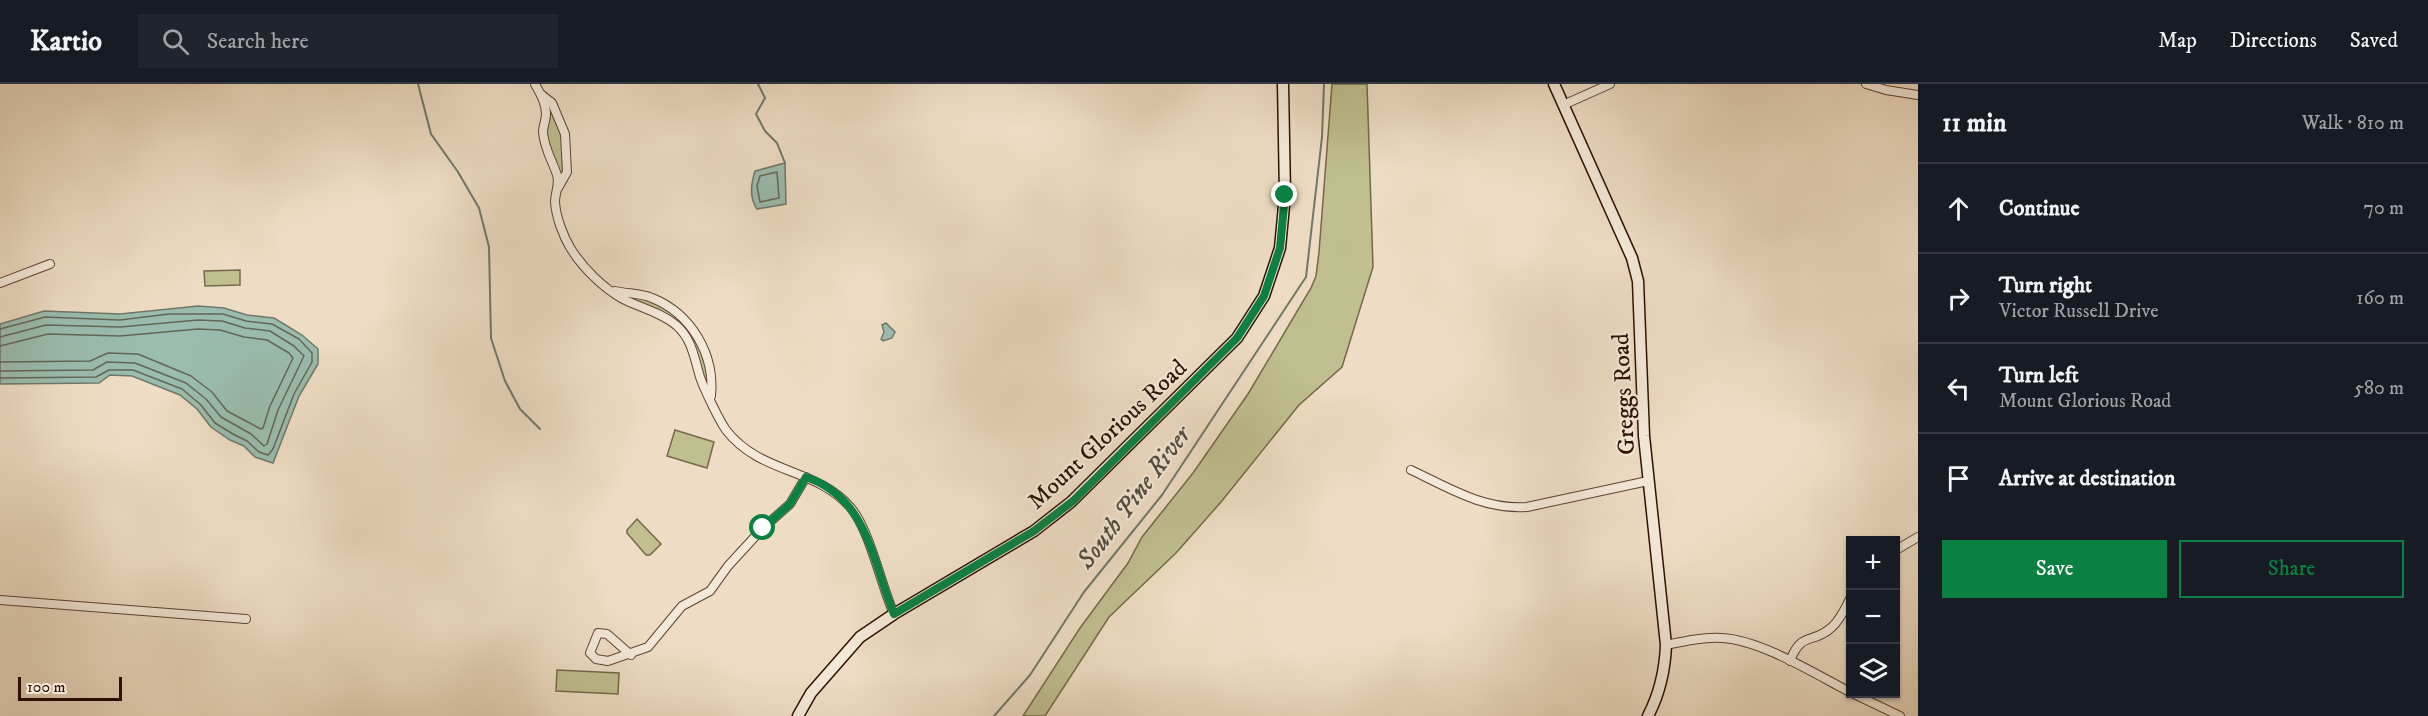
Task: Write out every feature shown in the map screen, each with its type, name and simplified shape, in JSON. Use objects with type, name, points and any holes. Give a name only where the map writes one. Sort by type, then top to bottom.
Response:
[{"type":"main road","name":"Mount Glorious Road","points":[[798,716],[811,693],[860,637],[894,614],[1025,537],[1073,501],[1237,338],[1264,296],[1280,248],[1285,195],[1283,84]]},
{"type":"main road","name":"Greggs Road","points":[[1554,84],[1629,252],[1638,280],[1642,418],[1666,645],[1662,679],[1648,716]]},
{"type":"street","points":[[535,84],[542,95],[552,103],[565,134],[567,172],[561,185],[556,189]]},
{"type":"street","points":[[1563,105],[1610,84]]},
{"type":"street","points":[[1866,84],[1918,95]]},
{"type":"street","points":[[542,95],[546,112],[543,131],[548,156],[558,177],[555,201],[559,223],[571,249],[590,274],[609,290],[623,299],[661,314],[690,339],[701,380],[720,422],[736,442],[754,457],[830,488],[853,510],[874,557],[882,586],[894,614]]},
{"type":"street","points":[[0,283],[50,264]]},
{"type":"street","points":[[609,290],[648,296],[676,312],[688,323],[702,343],[712,374],[711,398]]},
{"type":"street","points":[[669,320],[676,312]]},
{"type":"street","points":[[1411,470],[1483,504],[1509,508],[1527,507],[1648,482]]},
{"type":"street","points":[[631,655],[607,634],[598,633],[590,652],[596,659],[608,661],[631,655],[648,647],[682,606],[710,591],[763,528],[790,504],[806,477]]},
{"type":"street","points":[[1900,548],[1918,537]]},
{"type":"street","points":[[0,600],[246,619]]},
{"type":"street","points":[[1790,662],[1795,649],[1803,640],[1823,634],[1832,628],[1846,607]]},
{"type":"street","points":[[1666,645],[1706,638],[1723,638],[1753,644],[1846,690]]},
{"type":"street","points":[[1862,698],[1900,716]]},
{"type":"green space","points":[[1332,84],[1367,84],[1373,267],[1342,367],[1299,405],[1221,502],[1176,553],[1109,617],[1045,716],[1023,716],[1080,628],[1128,563],[1142,537],[1193,473],[1248,394],[1311,288],[1316,276],[1319,252]]},
{"type":"green space","points":[[542,95],[552,103],[568,152],[561,185],[548,156]]},
{"type":"green space","points":[[240,270],[240,285],[205,286],[204,271]]},
{"type":"green space","points":[[620,292],[666,305],[702,343],[711,398],[690,339],[677,326],[623,299]]},
{"type":"green space","points":[[675,430],[714,442],[707,468],[667,456]]},
{"type":"green space","points":[[637,519],[661,544],[650,555],[646,555],[627,533]]},
{"type":"green space","points":[[557,670],[619,673],[618,694],[556,691]]},
{"type":"water","points":[[785,163],[786,204],[757,209],[752,190],[755,171]]},
{"type":"water","points":[[198,306],[224,308],[247,315],[274,318],[302,335],[318,349],[318,364],[299,396],[273,463],[255,457],[244,446],[211,427],[197,409],[180,395],[132,376],[110,375],[99,383],[0,384],[0,324],[44,311],[120,314]]},
{"type":"water","points":[[886,323],[895,332],[892,338],[883,341],[881,339],[884,332],[882,325]]},
{"type":"waterway","points":[[418,84],[431,134],[458,172],[479,208],[489,247],[491,338],[505,381],[520,409],[540,429]]},
{"type":"waterway","points":[[758,84],[765,98],[756,114],[765,131],[777,143],[785,163]]},
{"type":"waterway","name":"South Pine River","points":[[994,716],[1030,675],[1084,592],[1162,495],[1306,277],[1322,137],[1324,84]]},
{"type":"route","points":[[763,528],[790,504],[806,477],[830,488],[853,510],[861,525],[894,614],[967,573],[1034,531],[1073,501],[1237,338],[1264,296],[1280,248],[1285,195]]}]
